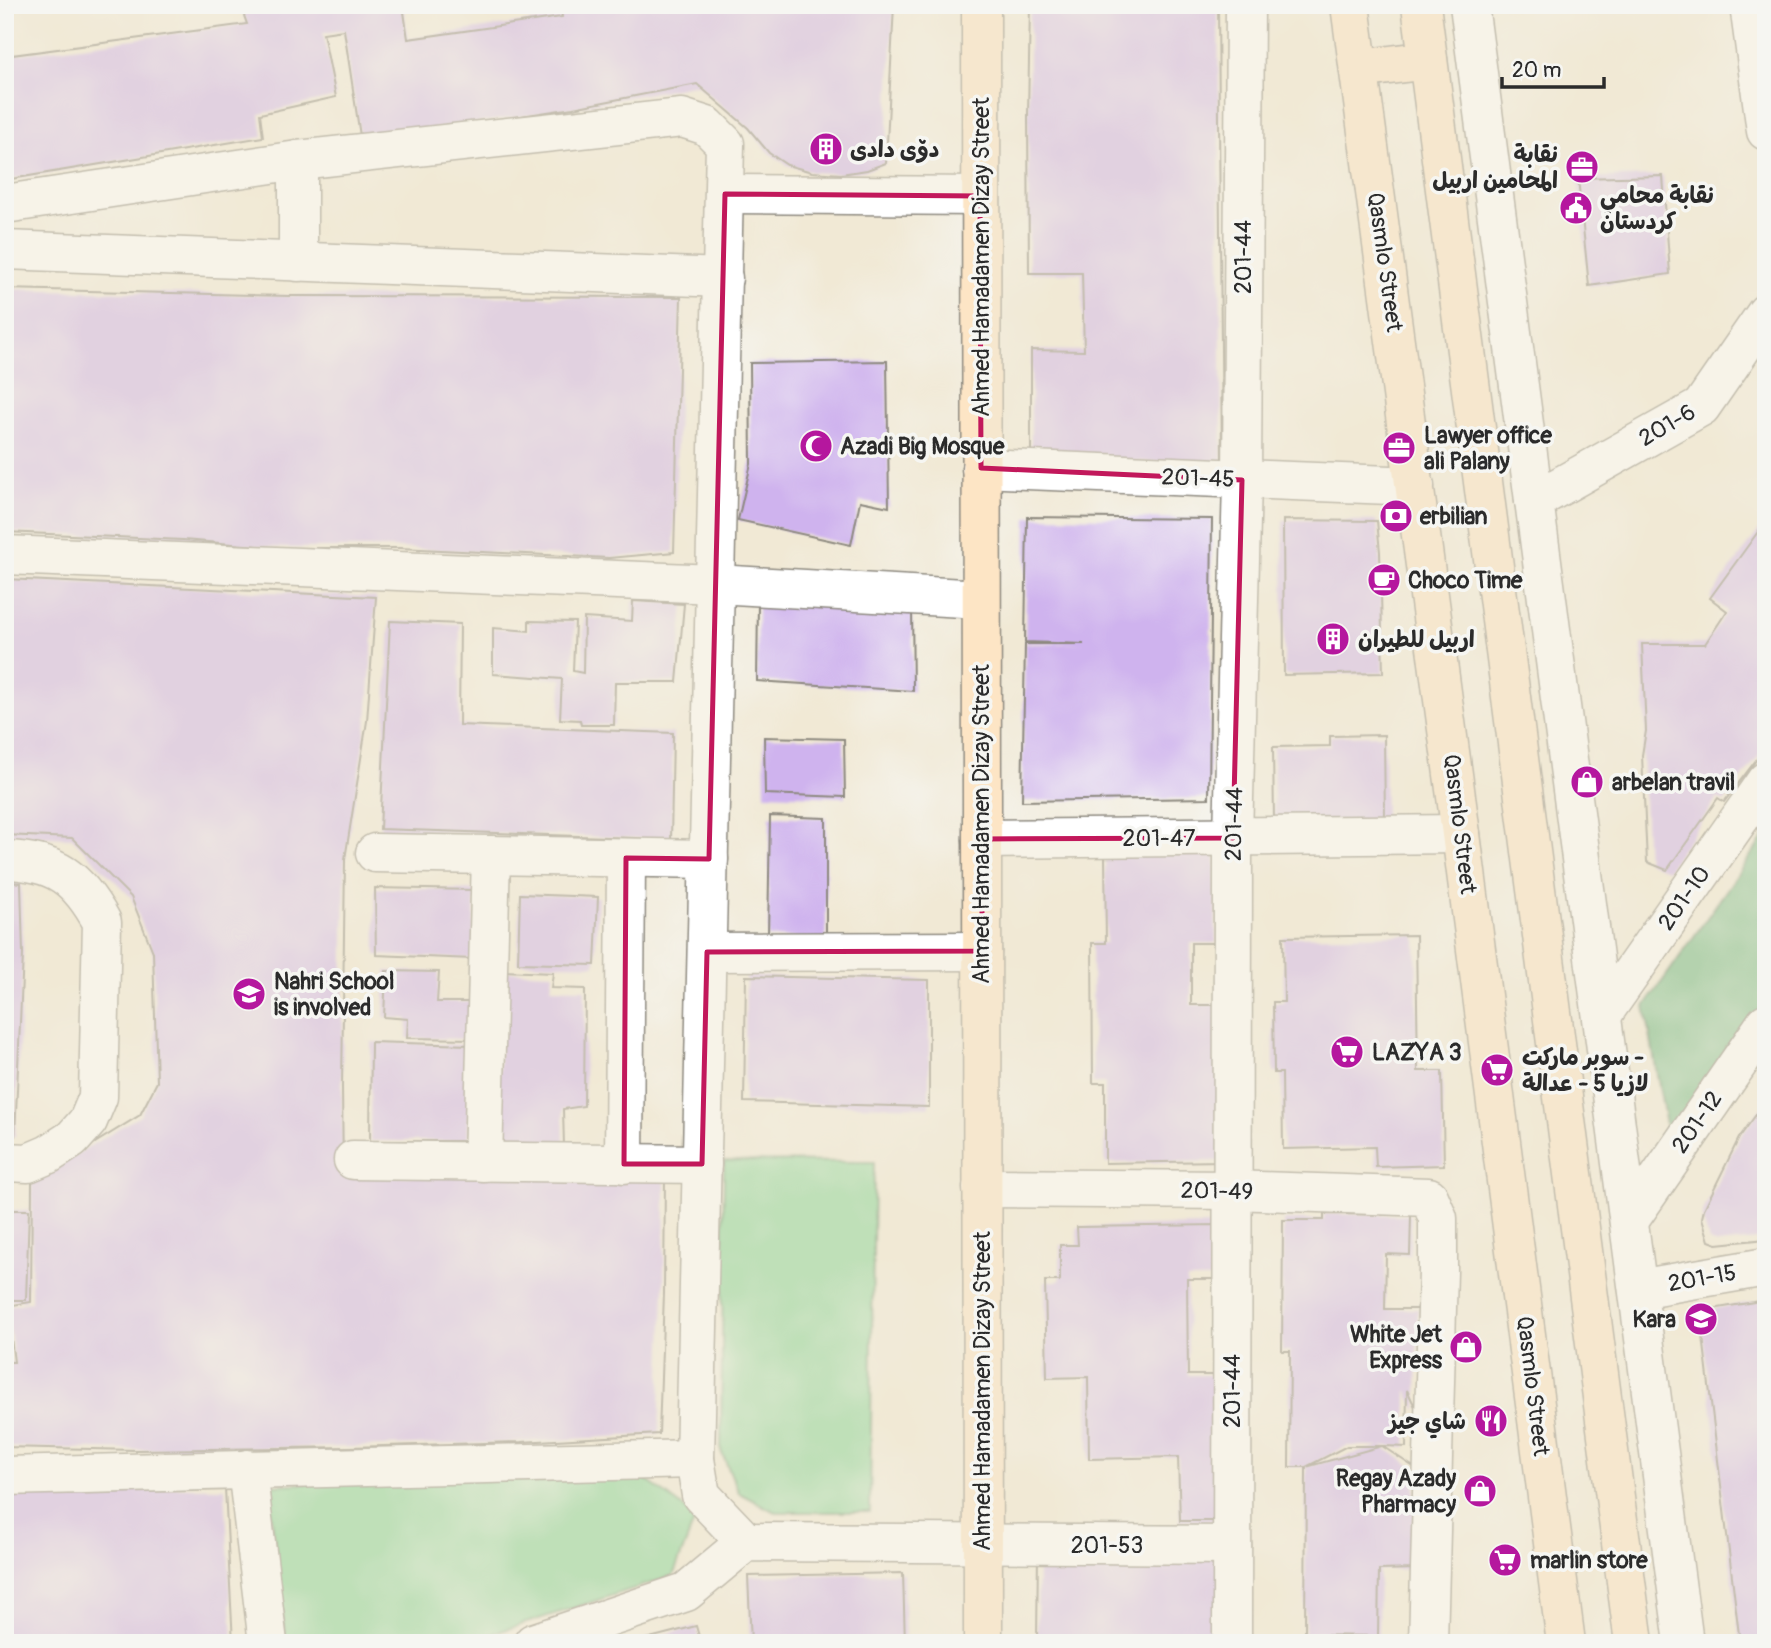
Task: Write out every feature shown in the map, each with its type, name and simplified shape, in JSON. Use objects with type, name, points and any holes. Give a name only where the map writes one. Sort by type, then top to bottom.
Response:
[{"type":"main road","name":"Ahmed Hamadamen Dizay Street","points":[[981,5],[983,1643]]},
{"type":"main road","name":"Qasmlo Street","points":[[1350,5],[1566,1643]]},
{"type":"main road","points":[[1421,5],[1634,1643]]},
{"type":"main road","points":[[1359,69],[1428,60]]},
{"type":"street","name":"201-44","points":[[1232,1643],[1233,838],[1242,480],[1245,5]]},
{"type":"street","points":[[1469,5],[1684,1643]]},
{"type":"street","points":[[1749,5],[1766,131]]},
{"type":"street","points":[[5,204],[298,160],[682,118],[707,126],[725,144],[695,1459],[701,1495],[746,1542],[686,1592],[533,1643]]},
{"type":"street","points":[[298,160],[298,262]]},
{"type":"street","points":[[725,194],[980,196]]},
{"type":"street","points":[[5,250],[723,278]]},
{"type":"street","name":"201-6","points":[[1534,500],[1701,407],[1766,313]]},
{"type":"street","name":"201-45","points":[[981,468],[1415,486]]},
{"type":"street","points":[[5,555],[716,584],[981,599]]},
{"type":"street","name":"201-10","points":[[1602,1015],[1766,781]]},
{"type":"street","name":"201-47","points":[[982,839],[1461,834]]},
{"type":"street","points":[[375,853],[709,859]]},
{"type":"street","points":[[483,1162],[491,855]]},
{"type":"street","points":[[624,1164],[626,858]]},
{"type":"street","points":[[5,860],[25,860],[48,865],[70,878],[91,902],[102,922],[98,1097],[88,1121],[72,1139],[49,1154],[28,1163],[5,1162]]},
{"type":"street","points":[[707,952],[982,951]]},
{"type":"street","name":"201-12","points":[[1629,1221],[1766,1023]]},
{"type":"street","points":[[353,1160],[702,1164]]},
{"type":"street","name":"201-49","points":[[982,1188],[1233,1190],[1429,1197],[1438,1217],[1429,1643]]},
{"type":"street","name":"201-15","points":[[1638,1289],[1766,1267]]},
{"type":"street","points":[[5,1476],[695,1459]]},
{"type":"street","points":[[247,1469],[268,1643]]},
{"type":"street","name":"201-53","points":[[746,1542],[1232,1545]]},
{"type":"highlighted area","points":[[725,194],[980,196],[981,468],[1242,480],[1233,838],[982,839],[982,951],[707,952],[702,1164],[624,1164],[626,858],[709,859]]},
{"type":"green space","points":[[1766,834],[1766,1008],[1670,1148],[1645,1006]]},
{"type":"green space","points":[[724,1161],[874,1162],[870,1512],[775,1512],[739,1493],[721,1451]]},
{"type":"green space","points":[[633,1470],[696,1517],[673,1576],[464,1643],[286,1643],[268,1485]]},
{"type":"building","points":[[271,5],[403,5],[408,39],[562,17],[560,5],[894,5],[886,163],[867,170],[841,174],[812,172],[787,165],[769,153],[748,128],[697,84],[573,108],[423,131],[360,136],[344,30],[323,33],[336,97],[260,114],[263,137],[5,180],[5,56],[247,24],[242,10]]},
{"type":"building","points":[[1030,5],[1218,5],[1222,464],[1031,458],[1031,350],[1084,351],[1082,273],[1029,273]]},
{"type":"building","points":[[1663,176],[1670,274],[1589,286],[1578,178]]},
{"type":"building","points":[[5,289],[290,296],[681,297],[674,552],[609,558],[400,548],[283,548],[183,540],[5,532]]},
{"type":"building","points":[[887,361],[889,507],[860,501],[851,545],[738,520],[751,464],[750,363]]},
{"type":"building","points":[[1027,517],[1212,519],[1209,798],[1022,801],[1025,644],[1084,644],[1025,642]]},
{"type":"building","points":[[1283,520],[1377,521],[1383,673],[1284,675]]},
{"type":"building","points":[[1760,529],[1766,533],[1766,747],[1724,802],[1718,798],[1667,870],[1647,862],[1642,755],[1646,731],[1642,644],[1705,644],[1727,611],[1710,598]]},
{"type":"building","points":[[5,579],[376,597],[367,721],[345,859],[343,1176],[665,1176],[659,1434],[521,1442],[349,1447],[136,1450],[5,1447],[5,1362],[14,1362],[7,1306],[31,1302],[32,1182],[140,1115],[157,1082],[153,952],[131,897],[72,838],[5,835]]},
{"type":"building","points":[[633,601],[684,604],[677,682],[615,682],[614,725],[581,725],[580,720],[560,719],[562,679],[493,674],[493,628],[529,631],[529,621],[575,622],[573,671],[583,673],[584,618],[632,621]]},
{"type":"building","points":[[758,602],[912,607],[913,691],[757,681]]},
{"type":"building","points":[[390,621],[460,624],[459,725],[673,733],[671,842],[636,838],[380,829]]},
{"type":"building","points":[[1384,735],[1385,821],[1274,822],[1273,747],[1330,746],[1330,736]]},
{"type":"building","points":[[764,737],[844,739],[845,797],[765,794]]},
{"type":"building","points":[[770,816],[826,818],[826,939],[768,937]]},
{"type":"building","points":[[1105,855],[1215,855],[1216,943],[1191,943],[1191,1005],[1219,1005],[1221,1161],[1105,1163],[1105,1083],[1093,1083],[1092,943],[1106,943]]},
{"type":"building","points":[[5,882],[21,883],[23,954],[15,1136],[5,1136]]},
{"type":"building","points":[[375,888],[475,890],[473,959],[376,955]]},
{"type":"building","points":[[520,894],[598,897],[595,965],[518,963]]},
{"type":"building","points":[[1416,935],[1418,1071],[1442,1071],[1444,1165],[1376,1167],[1375,1147],[1283,1149],[1282,1073],[1274,1073],[1273,1002],[1284,1002],[1283,937]]},
{"type":"building","points":[[386,971],[439,972],[437,1002],[475,1002],[473,1039],[407,1038],[408,1019],[384,1017]]},
{"type":"building","points":[[502,971],[553,973],[551,988],[585,989],[584,1106],[563,1109],[564,1146],[497,1147]]},
{"type":"building","points":[[746,976],[929,980],[929,1107],[744,1102]]},
{"type":"building","points":[[371,1042],[470,1045],[468,1141],[370,1141]]},
{"type":"building","points":[[1766,1101],[1766,1239],[1717,1244],[1709,1241],[1702,1218],[1704,1209],[1739,1138]]},
{"type":"building","points":[[5,1210],[29,1210],[26,1300],[5,1300]]},
{"type":"building","points":[[1324,1214],[1411,1215],[1410,1255],[1386,1254],[1385,1309],[1418,1309],[1417,1411],[1407,1390],[1406,1447],[1347,1446],[1306,1467],[1289,1467],[1290,1351],[1282,1351],[1283,1220],[1324,1220]]},
{"type":"building","points":[[1219,1225],[1219,1279],[1187,1279],[1188,1375],[1227,1375],[1228,1521],[1180,1521],[1178,1457],[1089,1459],[1088,1377],[1047,1378],[1045,1281],[1060,1281],[1060,1245],[1078,1245],[1077,1227]]},
{"type":"building","points":[[1766,1300],[1766,1643],[1740,1643],[1700,1311]]},
{"type":"building","points":[[1382,1446],[1415,1468],[1414,1569],[1379,1570],[1378,1636],[1305,1635],[1306,1467]]},
{"type":"building","points":[[5,1486],[225,1488],[233,1643],[5,1643]]},
{"type":"building","points":[[1038,1553],[1221,1554],[1220,1640],[1199,1640],[1198,1643],[1124,1643],[1125,1640],[1037,1639]]},
{"type":"building","points":[[903,1573],[905,1643],[751,1643],[748,1576]]},
{"type":"building","points":[[696,1626],[701,1643],[634,1643],[634,1642]]},
{"type":"place","name":"دۆى دادى","points":[[826,149]]},
{"type":"place","name":"نقابة المحامين اربيل","points":[[1582,167]]},
{"type":"place","name":"نقابة محامي كردستان","points":[[1576,208]]},
{"type":"place","name":"Azadi Big Mosque","points":[[816,446]]},
{"type":"place","name":"Lawyer office ali Palany","points":[[1399,448]]},
{"type":"place","name":"erbilian","points":[[1396,516]]},
{"type":"place","name":"Choco Time","points":[[1384,580]]},
{"type":"place","name":"اربيل للطيران","points":[[1333,639]]},
{"type":"place","name":"arbelan travil","points":[[1587,782]]},
{"type":"place","name":"Nahri School is involved","points":[[249,994]]},
{"type":"place","name":"LAZYA 3","points":[[1347,1052]]},
{"type":"place","name":"سوبر ماركت - لازيا 5 - عدالة","points":[[1497,1070]]},
{"type":"place","name":"Kara","points":[[1701,1319]]},
{"type":"place","name":"White Jet Express","points":[[1466,1347]]},
{"type":"place","name":"شاي جيز","points":[[1491,1421]]},
{"type":"place","name":"Regay Azady Pharmacy","points":[[1480,1491]]},
{"type":"place","name":"marlin store","points":[[1505,1560]]}]
